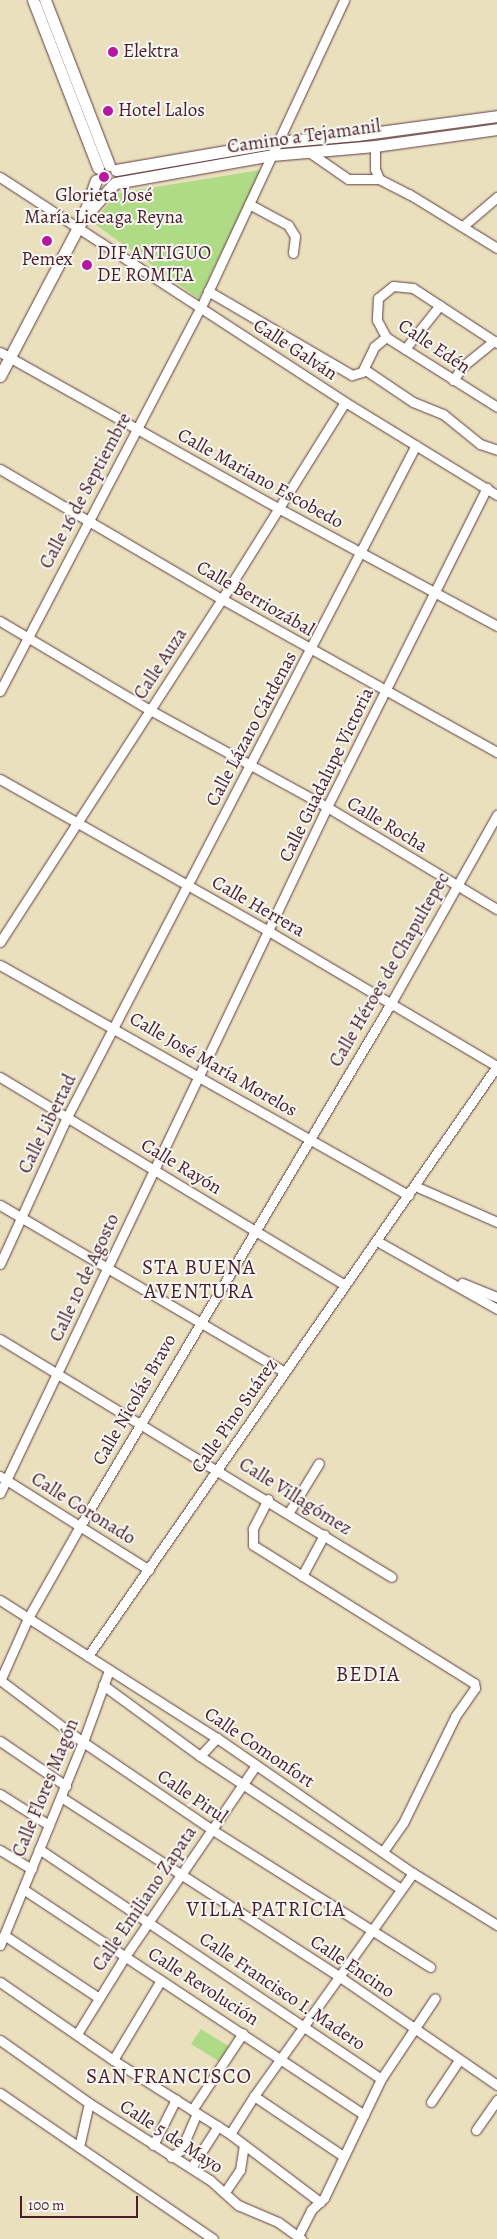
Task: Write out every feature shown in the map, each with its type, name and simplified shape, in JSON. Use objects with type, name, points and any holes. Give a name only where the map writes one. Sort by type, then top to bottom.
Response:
[{"type":"main road","points":[[33,0],[101,186],[114,184]]},
{"type":"main road","points":[[0,376],[5,355],[80,224],[114,184],[113,167],[45,0]]},
{"type":"main road","name":"Camino a Tejamanil","points":[[97,174],[113,167],[278,142],[357,135],[497,116]]},
{"type":"main road","name":"Camino a Tejamanil","points":[[114,184],[272,155],[375,146],[497,129]]},
{"type":"main road","points":[[80,224],[97,174]]},
{"type":"street","name":"Calle 16 de Septiembre","points":[[0,691],[201,307],[344,0]]},
{"type":"street","points":[[375,146],[375,169],[379,179]]},
{"type":"street","points":[[309,152],[348,179],[379,179],[463,226],[497,248]]},
{"type":"street","name":"Calle Galván","points":[[0,176],[80,224],[345,402],[497,495]]},
{"type":"street","points":[[463,226],[497,197]]},
{"type":"street","points":[[249,204],[288,225],[294,236],[293,252]]},
{"type":"street","name":"Calle Edén","points":[[440,305],[402,285],[385,290],[378,298],[377,320],[386,337],[497,407]]},
{"type":"street","points":[[208,291],[347,374],[357,375],[364,369],[374,347],[386,337]]},
{"type":"street","points":[[405,349],[440,305],[496,342],[463,366],[453,380]]},
{"type":"street","name":"Calle Mariano Escobedo","points":[[5,355],[278,508],[436,591],[497,626]]},
{"type":"street","points":[[364,369],[413,402],[444,414],[480,444],[497,450]]},
{"type":"street","name":"Calle Auza","points":[[0,942],[222,600],[345,402]]},
{"type":"street","name":"Calle Lázaro Cárdenas","points":[[114,1027],[312,650],[416,445]]},
{"type":"street","name":"Calle Berriozábal","points":[[0,469],[222,600],[388,690],[497,752]]},
{"type":"street","name":"Calle Guadalupe Victoria","points":[[200,1078],[327,807],[388,690],[487,488]]},
{"type":"street","name":"Calle Rocha","points":[[0,621],[150,710],[327,807],[497,909]]},
{"type":"street","name":"Calle Herrera","points":[[0,779],[77,825],[270,932],[497,1066]]},
{"type":"street","name":"Calle Héroes de Chapultepec","points":[[310,1140],[391,1003],[497,815]]},
{"type":"street","name":"Calle José María Morelos","points":[[0,965],[114,1027],[200,1078],[409,1195]]},
{"type":"street","name":"Calle Libertad","points":[[0,1264],[67,1117],[114,1027]]},
{"type":"street","name":"Calle Pino Suárez","points":[[88,1656],[415,1186],[494,1077],[497,1066]]},
{"type":"street","name":"Calle Rayón","points":[[0,1077],[346,1285]]},
{"type":"street","name":"Calle 10 de Agosto","points":[[0,1493],[3,1478],[58,1373],[154,1170],[200,1078]]},
{"type":"street","name":"Calle Nicolás Bravo","points":[[0,1681],[28,1618],[80,1526],[199,1323],[310,1140]]},
{"type":"street","points":[[415,1186],[497,1222]]},
{"type":"street","points":[[0,1205],[285,1372]]},
{"type":"street","points":[[377,1241],[435,1272],[497,1309]]},
{"type":"street","points":[[435,1272],[497,1297]]},
{"type":"street","name":"Calle Villagómez","points":[[0,1339],[268,1499],[391,1577]]},
{"type":"street","points":[[289,1512],[319,1463]]},
{"type":"street","name":"Calle Coronado","points":[[3,1478],[149,1570]]},
{"type":"street","points":[[268,1499],[253,1529],[253,1545],[474,1682],[472,1694],[455,1717],[403,1823],[383,1852]]},
{"type":"street","points":[[302,1576],[324,1535]]},
{"type":"street","name":"Calle Comonfort","points":[[0,1600],[217,1738],[413,1873],[497,1925]]},
{"type":"street","name":"Calle Flores Magón","points":[[0,1945],[66,1786],[109,1670]]},
{"type":"street","name":"Calle Pirul","points":[[0,1681],[83,1742],[211,1830],[430,1967]]},
{"type":"street","points":[[103,1685],[200,1756],[402,1889]]},
{"type":"street","points":[[200,1756],[217,1738]]},
{"type":"street","points":[[0,1741],[66,1786]]},
{"type":"street","name":"Calle Emiliano Zapata","points":[[77,2034],[126,1955],[256,1765]]},
{"type":"street","points":[[0,1794],[49,1825]]},
{"type":"street","name":"Calle Encino","points":[[61,1797],[340,1977],[497,2085]]},
{"type":"street","name":"Calle Francisco I. Madero","points":[[39,1849],[149,1924],[305,2025],[381,2079]]},
{"type":"street","points":[[0,1850],[32,1869]]},
{"type":"street","points":[[230,2134],[254,2096],[413,1873]]},
{"type":"street","name":"Calle Revolución","points":[[23,1889],[126,1955],[364,2115]]},
{"type":"street","points":[[4,1935],[100,1998]]},
{"type":"street","points":[[113,2060],[161,1980]]},
{"type":"street","points":[[0,1982],[113,2060],[230,2134],[320,2202]]},
{"type":"street","points":[[300,2238],[311,2210],[320,2202],[381,2079],[435,1998]]},
{"type":"street","points":[[171,2157],[181,2150],[194,2112],[243,2033]]},
{"type":"street","name":"Calle 5 de Mayo","points":[[0,2040],[89,2103],[191,2168],[225,2192],[242,2207],[270,2218],[300,2238]]},
{"type":"street","points":[[431,2102],[459,2060]]},
{"type":"street","points":[[0,2093],[212,2239]]},
{"type":"street","points":[[254,2096],[343,2156]]},
{"type":"street","points":[[153,2145],[176,2099]]},
{"type":"street","points":[[476,2130],[497,2100]]},
{"type":"street","points":[[79,2147],[89,2103]]},
{"type":"street","points":[[191,2168],[218,2126]]},
{"type":"street","points":[[225,2192],[240,2170],[244,2145]]},
{"type":"green space","points":[[261,170],[199,299],[92,222],[119,193]]},
{"type":"green space","points":[[201,2029],[230,2047],[220,2062],[191,2044]]},
{"type":"place","name":"Elektra","points":[[113,52]]},
{"type":"place","name":"Hotel Lalos","points":[[108,111]]},
{"type":"place","name":"Glorieta José María Liceaga Reyna","points":[[104,177]]},
{"type":"place","name":"Pemex","points":[[47,241]]},
{"type":"place","name":"DIF ANTIGUO DE ROMITA","points":[[87,265]]},
{"type":"district","name":"STA BUENA AVENTURA","points":[[199,1279]]},
{"type":"district","name":"BEDIA","points":[[368,1674]]},
{"type":"district","name":"VILLA PATRICIA","points":[[266,1909]]},
{"type":"district","name":"SAN FRANCISCO","points":[[169,2076]]}]
